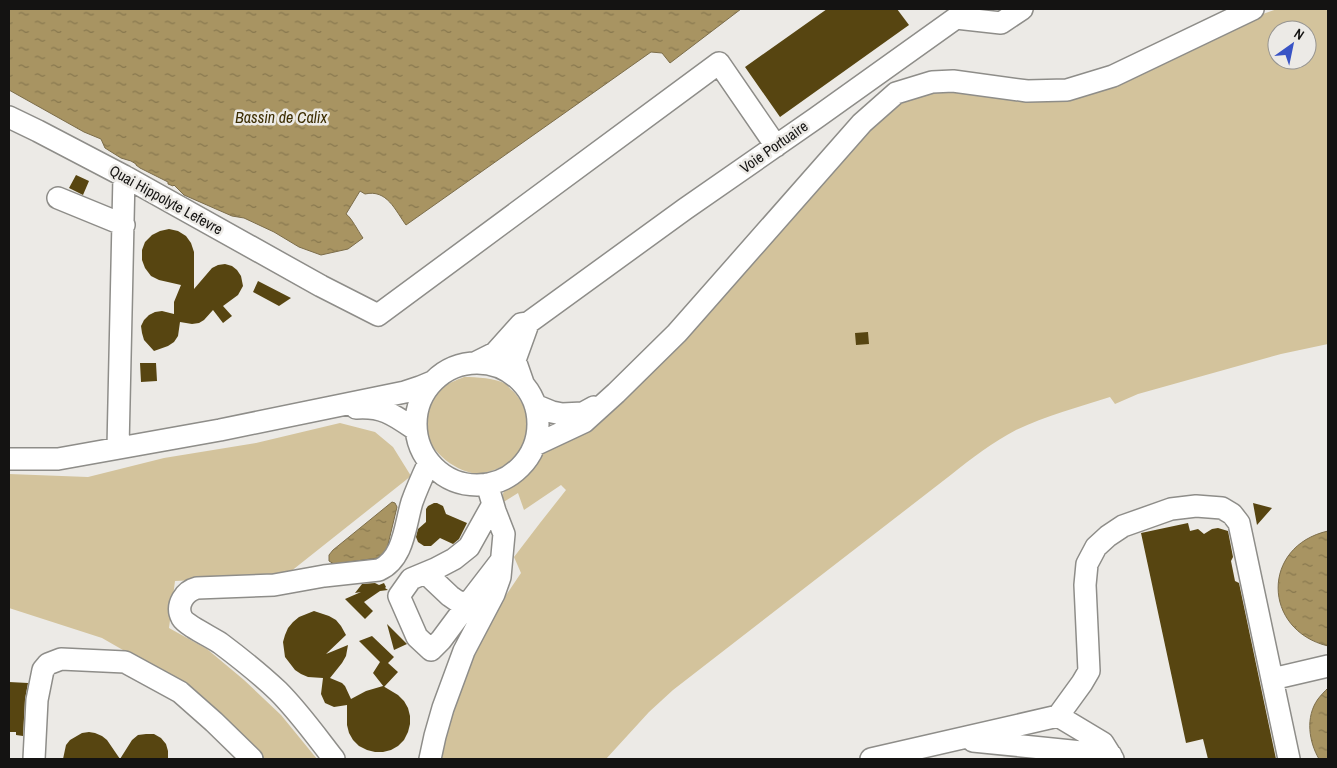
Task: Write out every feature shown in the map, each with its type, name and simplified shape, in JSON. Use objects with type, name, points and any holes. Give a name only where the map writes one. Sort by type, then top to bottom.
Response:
[{"type":"street","name":"Voie Portuaire","points":[[477,362],[495,353],[521,324],[531,321],[684,209],[956,18],[1001,23],[1022,9]]},
{"type":"street","points":[[535,445],[584,422],[677,333],[862,122],[896,93],[932,82],[953,81],[1027,91],[1067,90],[1113,76],[1252,9]]},
{"type":"street","name":"Quai Hippolyte Lefevre","points":[[9,117],[124,176],[321,286],[378,315],[719,63],[776,146]]},
{"type":"street","points":[[118,448],[124,176]]},
{"type":"street","points":[[58,198],[124,225]]},
{"type":"street","points":[[523,383],[515,360],[520,343],[531,321]]},
{"type":"street","points":[[430,759],[446,697],[464,651],[494,594],[500,577],[503,558],[504,534],[490,494],[447,477],[429,462],[422,452],[418,441],[416,416],[418,404],[424,392],[442,373],[452,367],[477,362],[494,365],[510,372],[528,390],[536,405],[538,418],[535,445],[530,456],[522,465],[504,479],[490,494],[469,547],[454,560],[411,579],[399,596],[417,637],[431,650],[441,640],[503,558]]},
{"type":"street","points":[[9,459],[58,458],[118,448],[301,414],[405,392],[432,382]]},
{"type":"street","points":[[536,405],[562,414],[583,413],[608,400]]},
{"type":"street","points":[[301,414],[370,407],[385,410],[416,430]]},
{"type":"street","points":[[334,759],[304,719],[279,692],[218,641],[188,624],[182,618],[180,612],[182,601],[190,590],[197,588],[274,585],[324,576],[380,570],[387,567],[399,549],[404,537],[412,504],[429,462]]},
{"type":"street","points":[[871,759],[1058,716],[1089,671],[1085,585],[1087,564],[1096,547],[1123,526],[1170,508],[1196,506],[1222,508],[1232,514],[1239,523],[1289,759]]},
{"type":"street","points":[[435,569],[432,579],[450,596],[460,603],[470,601]]},
{"type":"street","points":[[34,759],[37,700],[43,670],[48,664],[61,659],[125,662],[180,692],[252,759]]},
{"type":"street","points":[[1272,678],[1328,666]]},
{"type":"street","points":[[1058,716],[1103,743],[1112,757]]},
{"type":"street","points":[[958,739],[1112,757]]},
{"type":"shaded area","points":[[1277,9],[1328,9],[1328,344],[1281,354],[1138,394],[1115,404],[1110,397],[1050,416],[1007,435],[967,462],[673,690],[649,712],[606,759],[438,759],[461,680],[492,616],[521,573],[514,557],[566,490],[561,485],[524,510],[518,493],[502,503],[502,497],[506,488],[527,470],[539,455],[886,111],[908,98],[943,88],[1024,99]]},
{"type":"shaded area","points":[[464,377],[491,379],[506,384],[519,398],[529,419],[530,434],[525,448],[509,463],[494,470],[472,473],[452,465],[435,450],[425,430],[423,420],[424,409],[430,397],[440,388]]},
{"type":"shaded area","points":[[340,423],[375,432],[393,447],[411,476],[285,576],[175,581],[169,628],[207,649],[244,680],[281,715],[317,759],[264,759],[191,689],[102,638],[9,608],[9,474],[88,477],[164,458],[256,443]]},
{"type":"water","name":"Bassin de Calix","points":[[9,9],[741,9],[670,63],[662,53],[651,52],[406,225],[394,207],[385,198],[373,193],[365,194],[360,191],[346,214],[363,238],[348,249],[321,255],[299,247],[274,232],[244,218],[232,216],[184,195],[174,185],[168,184],[168,182],[105,148],[101,139],[84,132],[9,90]]},
{"type":"water","points":[[392,502],[397,507],[385,557],[334,564],[329,561],[329,555],[333,550]]},
{"type":"water","points":[[1328,531],[1328,646],[1306,637],[1291,623],[1281,607],[1278,588],[1281,570],[1290,553],[1306,540]]},
{"type":"water","points":[[1328,688],[1328,759],[1319,759],[1311,737],[1310,721],[1314,706]]},
{"type":"building","points":[[827,9],[897,9],[909,25],[780,117],[745,67]]},
{"type":"building","points":[[76,175],[89,181],[83,195],[69,188]]},
{"type":"building","points":[[169,229],[178,231],[186,236],[191,243],[194,252],[194,289],[212,268],[225,264],[237,270],[241,276],[243,286],[238,295],[223,306],[232,316],[223,323],[213,310],[199,323],[180,322],[178,336],[174,342],[154,351],[144,340],[141,326],[149,315],[155,312],[162,311],[174,314],[174,302],[181,285],[159,280],[151,276],[142,260],[142,250],[145,242],[152,235]]},
{"type":"building","points":[[258,281],[291,298],[279,306],[253,292]]},
{"type":"building","points":[[868,332],[869,344],[856,345],[855,333]]},
{"type":"building","points":[[140,363],[156,363],[157,381],[141,382]]},
{"type":"building","points":[[434,503],[443,506],[446,514],[467,523],[459,539],[453,544],[440,538],[431,546],[424,546],[418,542],[416,537],[418,529],[426,522],[426,509]]},
{"type":"building","points":[[1253,503],[1272,508],[1257,525]]},
{"type":"building","points":[[1188,523],[1190,531],[1198,529],[1204,534],[1218,528],[1228,531],[1235,581],[1239,583],[1276,759],[1208,759],[1203,739],[1186,743],[1141,533]]},
{"type":"building","points":[[375,583],[379,585],[384,583],[385,588],[388,590],[380,591],[364,602],[373,611],[365,619],[345,599],[361,592],[355,593],[362,584]]},
{"type":"building","points":[[314,611],[336,620],[346,635],[326,654],[348,645],[346,656],[330,678],[345,686],[351,699],[366,691],[383,686],[404,701],[408,708],[410,724],[404,740],[398,746],[391,750],[375,752],[359,746],[349,733],[347,705],[334,707],[325,703],[321,694],[323,678],[308,677],[301,674],[295,670],[285,657],[283,642],[288,628],[299,617]]},
{"type":"building","points":[[387,624],[407,644],[394,650]]},
{"type":"building","points":[[372,636],[394,657],[388,663],[398,672],[384,687],[373,673],[380,662],[359,641]]},
{"type":"building","points":[[9,682],[28,683],[23,736],[16,735],[16,732],[9,732]]},
{"type":"building","points":[[89,732],[102,736],[107,740],[120,759],[63,759],[66,745],[70,740],[82,733]]},
{"type":"building","points":[[154,734],[166,744],[168,751],[168,759],[120,759],[132,740],[138,735]]}]
